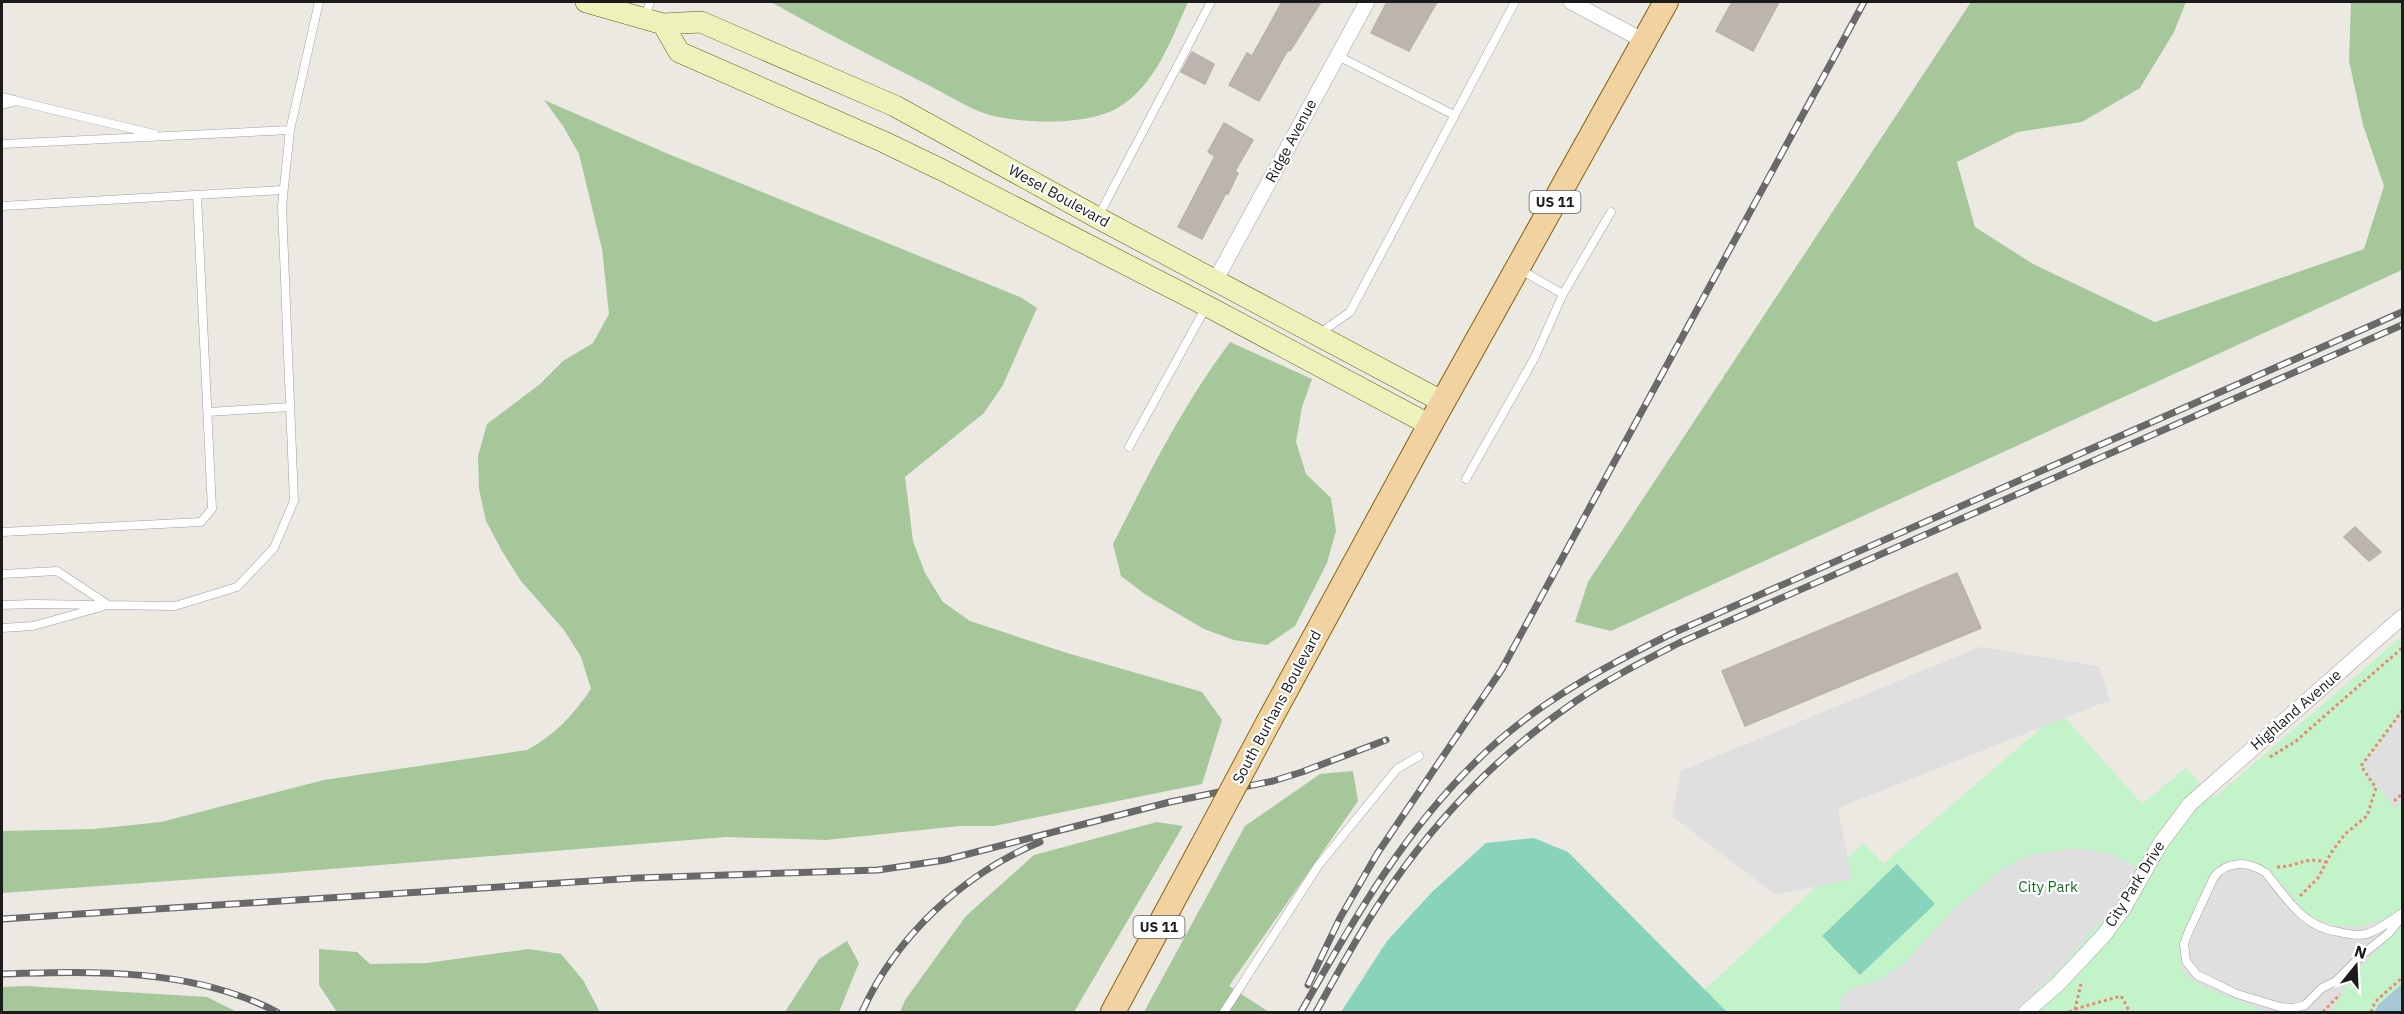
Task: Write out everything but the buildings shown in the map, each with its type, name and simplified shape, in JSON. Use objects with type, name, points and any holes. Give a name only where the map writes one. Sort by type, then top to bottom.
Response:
[{"type":"main road","name":"Wesel Boulevard","points":[[586,2],[701,22],[895,106],[1316,336],[1443,402]]},
{"type":"main road","name":"US 11","points":[[1443,402],[1666,2]]},
{"type":"main road","name":"Wesel Boulevard","points":[[652,14],[679,52],[884,142],[1207,306],[1430,425]]},
{"type":"main road","name":"South Burhans Boulevard","points":[[1113,1012],[1443,402]]},
{"type":"street","name":"Ridge Avenue","points":[[1215,281],[1367,2]]},
{"type":"street","points":[[1571,2],[1644,41]]},
{"type":"street","name":"Highland Avenue","points":[[2190,804],[2403,617]]},
{"type":"street","name":"City Park Drive","points":[[2026,1012],[2056,985],[2104,935],[2123,909],[2160,844],[2190,804]]},
{"type":"lane","points":[[2,605],[175,606],[237,587],[274,548],[294,501],[283,190],[290,130],[319,2]]},
{"type":"lane","points":[[1098,218],[1211,2]]},
{"type":"lane","points":[[1316,336],[1350,312],[1515,2]]},
{"type":"lane","points":[[1338,56],[1454,115]]},
{"type":"lane","points":[[2,97],[165,136]]},
{"type":"lane","points":[[2,105],[17,101]]},
{"type":"lane","points":[[2,144],[290,130]]},
{"type":"lane","points":[[2,206],[283,190]]},
{"type":"lane","points":[[2,532],[201,522],[212,509],[197,195]]},
{"type":"lane","points":[[1467,478],[1535,357],[1563,294],[1611,212]]},
{"type":"lane","points":[[1517,269],[1563,294]]},
{"type":"lane","points":[[1129,447],[1207,306]]},
{"type":"lane","points":[[208,412],[290,407]]},
{"type":"lane","points":[[2,573],[57,571],[108,605]]},
{"type":"lane","points":[[2,628],[33,626],[108,605]]},
{"type":"lane","points":[[1224,1012],[1318,866],[1397,769],[1419,756]]},
{"type":"lane","points":[[2241,864],[2258,868],[2266,873],[2302,917],[2330,932],[2364,934],[2403,915],[2388,934],[2363,954],[2336,981],[2322,988],[2305,1005],[2293,1008],[2280,1007],[2237,994],[2197,975],[2186,961],[2184,944],[2214,877],[2225,868],[2241,864]]},
{"type":"path","points":[[2264,759],[2275,755],[2296,741],[2403,648]]},
{"type":"path","points":[[2291,904],[2312,886],[2344,834],[2367,816],[2376,788],[2361,766],[2403,711]]},
{"type":"path","points":[[2394,801],[2403,794]]},
{"type":"path","points":[[2270,865],[2289,866],[2308,859],[2326,862]]},
{"type":"path","points":[[2075,1009],[2081,984],[2088,976]]},
{"type":"path","points":[[2371,1012],[2375,1002],[2403,978]]},
{"type":"path","points":[[2069,1012],[2121,996],[2130,1012]]},
{"type":"green space","points":[[771,2],[1188,2],[1161,60],[1143,87],[1132,98],[1119,107],[1091,118],[1037,121],[1004,118],[974,109]]},
{"type":"green space","points":[[1971,2],[2186,2],[2174,32],[2140,88],[2082,122],[2018,132],[1957,162],[1975,227],[2033,264],[2155,322],[2364,249],[2384,186],[2363,125],[2349,61],[2351,2],[2402,2],[2402,270],[1611,631],[1575,622],[1588,582]]},
{"type":"green space","points":[[544,100],[666,153],[1020,297],[1037,308],[1003,385],[984,413],[905,477],[913,541],[925,573],[943,602],[970,621],[1067,653],[1202,692],[1222,720],[1202,784],[994,826],[960,826],[826,840],[726,837],[2,893],[2,831],[94,829],[161,822],[324,780],[527,750],[563,724],[591,689],[581,657],[564,630],[521,581],[502,551],[486,521],[479,489],[478,456],[487,424],[540,384],[563,361],[593,343],[609,314],[602,249],[579,154],[563,126]]},
{"type":"green space","points":[[1230,342],[1312,379],[1302,407],[1296,442],[1306,474],[1331,498],[1336,531],[1327,563],[1295,626],[1267,645],[1234,640],[1204,629],[1146,595],[1121,576],[1113,544],[1182,415]]},
{"type":"green space","name":"City Park","points":[[2402,636],[2402,1012],[1346,1012],[1363,981],[1514,840],[1691,1002],[1864,843],[1883,864],[2060,712],[2142,804],[2186,768],[2214,798]]},
{"type":"green space","points":[[1353,771],[1358,801],[1229,986],[1269,1012],[1144,1012],[1245,826],[1320,774]]},
{"type":"green space","points":[[1157,822],[1183,826],[1074,1012],[900,1012],[905,1000],[966,916],[1034,855]]},
{"type":"green space","points":[[1534,838],[1568,852],[1727,1012],[1341,1012],[1387,941],[1431,893],[1486,843]]},
{"type":"green space","points":[[1897,864],[1935,904],[1860,975],[1822,936]]},
{"type":"green space","points":[[847,941],[859,963],[839,1012],[785,1012],[819,959]]},
{"type":"green space","points":[[319,949],[357,952],[370,964],[427,963],[529,949],[561,954],[583,980],[600,1012],[337,1012],[319,985]]},
{"type":"green space","points":[[26,986],[207,997],[237,1012],[2,1012],[2,987]]},
{"type":"shaded area","points":[[1980,647],[2099,666],[2110,700],[1838,808],[1852,879],[1776,895],[1672,816],[1681,771]]},
{"type":"shaded area","points":[[2402,714],[2402,801],[2395,809],[2363,766]]},
{"type":"shaded area","points":[[2066,849],[2085,849],[2115,855],[2138,870],[2110,911],[2059,969],[2014,1012],[1841,1012],[1840,1000],[1850,989],[1880,980],[1904,964],[1955,908],[2005,867],[2030,855]]},
{"type":"shaded area","points":[[2241,859],[2259,863],[2267,868],[2311,917],[2332,925],[2359,927],[2382,919],[2394,934],[2352,975],[2331,1012],[2263,1012],[2191,980],[2184,973],[2180,964],[2179,945],[2210,874],[2224,863]]},
{"type":"water","points":[[2402,984],[2402,1012],[2375,1012],[2378,1005]]},
{"type":"railway","points":[[1308,985],[1340,918],[1377,854],[1502,669],[1864,2]]},
{"type":"railway","points":[[1301,1012],[1362,907],[1384,873],[1432,809],[1488,750],[1553,699],[1600,671],[1673,633],[2402,312]]},
{"type":"railway","points":[[1316,1012],[1372,914],[1432,832],[1499,762],[1549,720],[1588,693],[1626,670],[1679,643],[2402,325]]},
{"type":"railway","points":[[2,919],[637,878],[878,870],[945,860],[1170,802],[1273,781],[1386,740]]},
{"type":"railway","points":[[862,1012],[893,958],[935,910],[984,871],[1040,842]]},
{"type":"railway","points":[[2,974],[72,972],[142,975],[211,987],[277,1012]]}]
